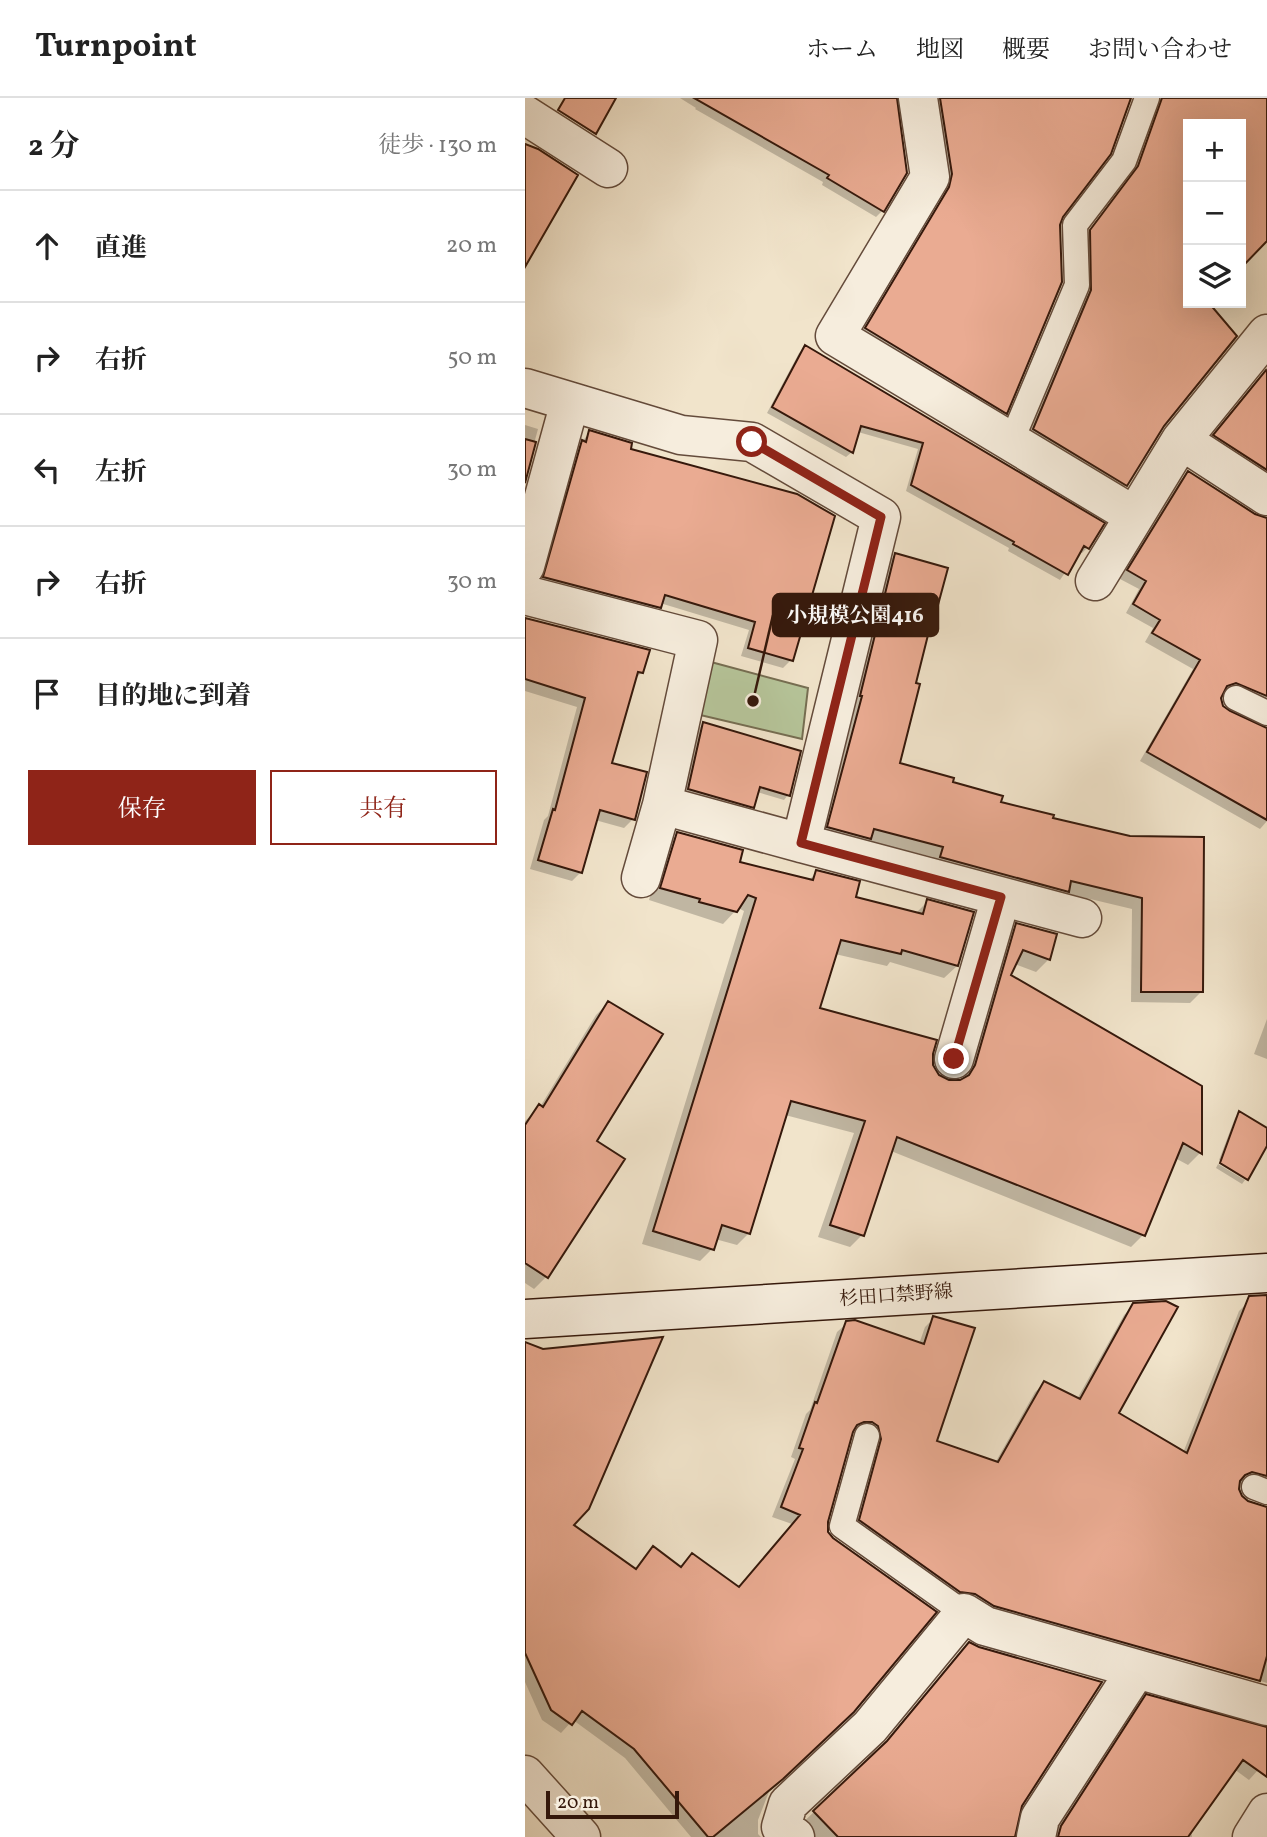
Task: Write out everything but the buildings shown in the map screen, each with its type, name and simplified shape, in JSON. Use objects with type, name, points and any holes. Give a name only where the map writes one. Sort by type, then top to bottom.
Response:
[{"type":"street","points":[[918,98],[930,177],[835,336],[1133,515]]},
{"type":"street","points":[[525,115],[608,168]]},
{"type":"street","points":[[1095,581],[1181,439],[1267,334]]},
{"type":"street","points":[[525,388],[681,435],[752,442],[881,517],[801,843]]},
{"type":"street","points":[[525,566],[570,402]]},
{"type":"street","points":[[1181,439],[1267,496]]},
{"type":"street","points":[[525,594],[698,640],[661,804],[641,878]]},
{"type":"street","points":[[661,804],[1082,918]]},
{"type":"street","points":[[954,1059],[1001,897]]},
{"type":"street","name":"杉田口禁野線","points":[[525,1319],[1267,1273]]},
{"type":"street","points":[[795,1837],[781,1827],[788,1804],[870,1727],[964,1613],[985,1626],[1267,1706]]},
{"type":"street","points":[[1036,1837],[1040,1818],[1136,1670]]},
{"type":"street","points":[[525,1775],[581,1837]]},
{"type":"street","points":[[1252,1837],[1267,1813]]},
{"type":"lane","points":[[1011,442],[1077,285],[1075,225],[1124,161],[1147,98]]},
{"type":"lane","points":[[1236,698],[1267,713]]},
{"type":"lane","points":[[867,1436],[842,1526],[964,1613]]},
{"type":"green space","points":[[711,662],[808,688],[802,739],[696,714]]},
{"type":"place","name":"小規模公園416","points":[[753,701]]},
{"type":"route","points":[[752,442],[881,517],[801,843],[1001,897],[954,1059]]}]
